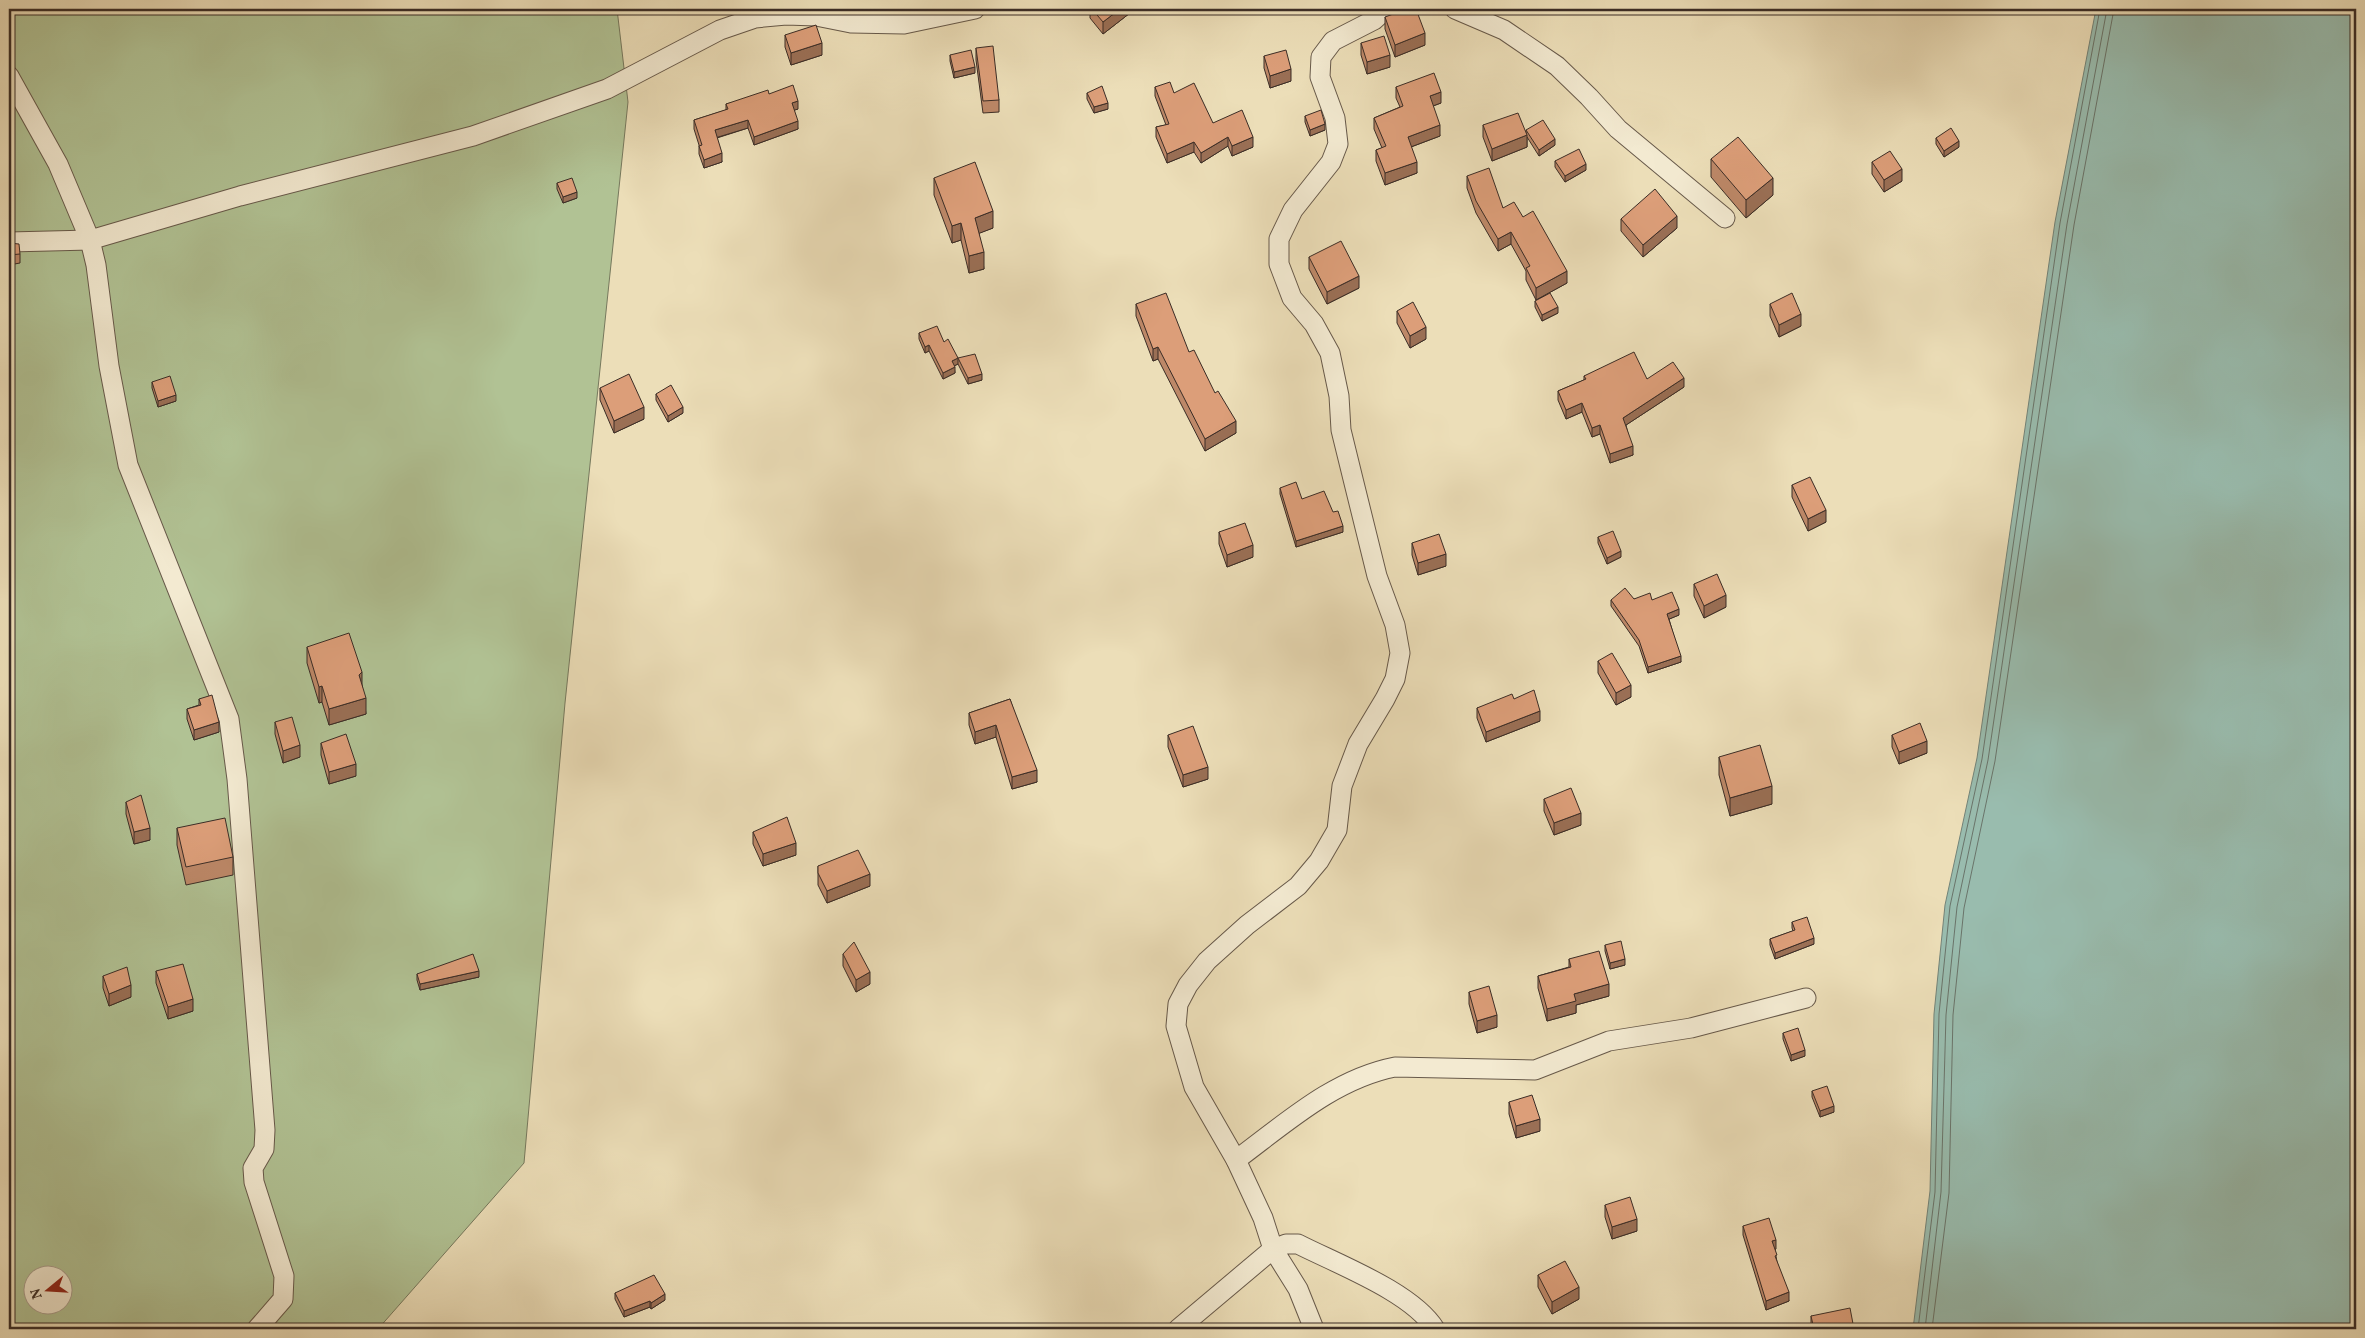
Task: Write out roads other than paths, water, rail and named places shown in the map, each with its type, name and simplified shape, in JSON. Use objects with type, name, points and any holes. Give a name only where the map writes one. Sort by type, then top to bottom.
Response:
[{"type":"street","points":[[9,242],[90,240],[240,196],[473,136],[607,89],[720,30],[755,18],[786,15],[816,16],[851,24],[904,24],[975,9]]},
{"type":"street","points":[[1314,1329],[1298,1289],[1273,1250],[1263,1218],[1236,1160],[1194,1087],[1176,1026],[1178,1004],[1188,984],[1207,962],[1247,925],[1298,886],[1319,861],[1337,830],[1342,786],[1358,744],[1395,679],[1400,653],[1395,625],[1376,576],[1343,439],[1339,396],[1330,353],[1314,324],[1292,298],[1280,264],[1279,239],[1292,210],[1331,162],[1338,144],[1335,118],[1320,77],[1321,57],[1333,41],[1374,20],[1386,9]]},
{"type":"street","points":[[1455,9],[1504,30],[1557,66],[1589,97],[1618,130],[1725,218]]},
{"type":"street","points":[[9,76],[58,164],[90,240],[96,265],[109,366],[128,464],[228,719],[237,778],[265,1130],[264,1149],[253,1168],[254,1182],[284,1276],[283,1299],[257,1329]]},
{"type":"street","points":[[1236,1160],[1323,1096],[1373,1072],[1395,1067],[1535,1070],[1609,1041],[1691,1028],[1806,998]]},
{"type":"street","points":[[1178,1329],[1273,1250],[1286,1244],[1298,1244],[1387,1288],[1427,1317],[1435,1329]]},
{"type":"water","points":[[2096,9],[2356,9],[2356,1329],[1913,1329],[1930,1191],[1934,1014],[1945,905],[1977,758],[2055,222]]}]
